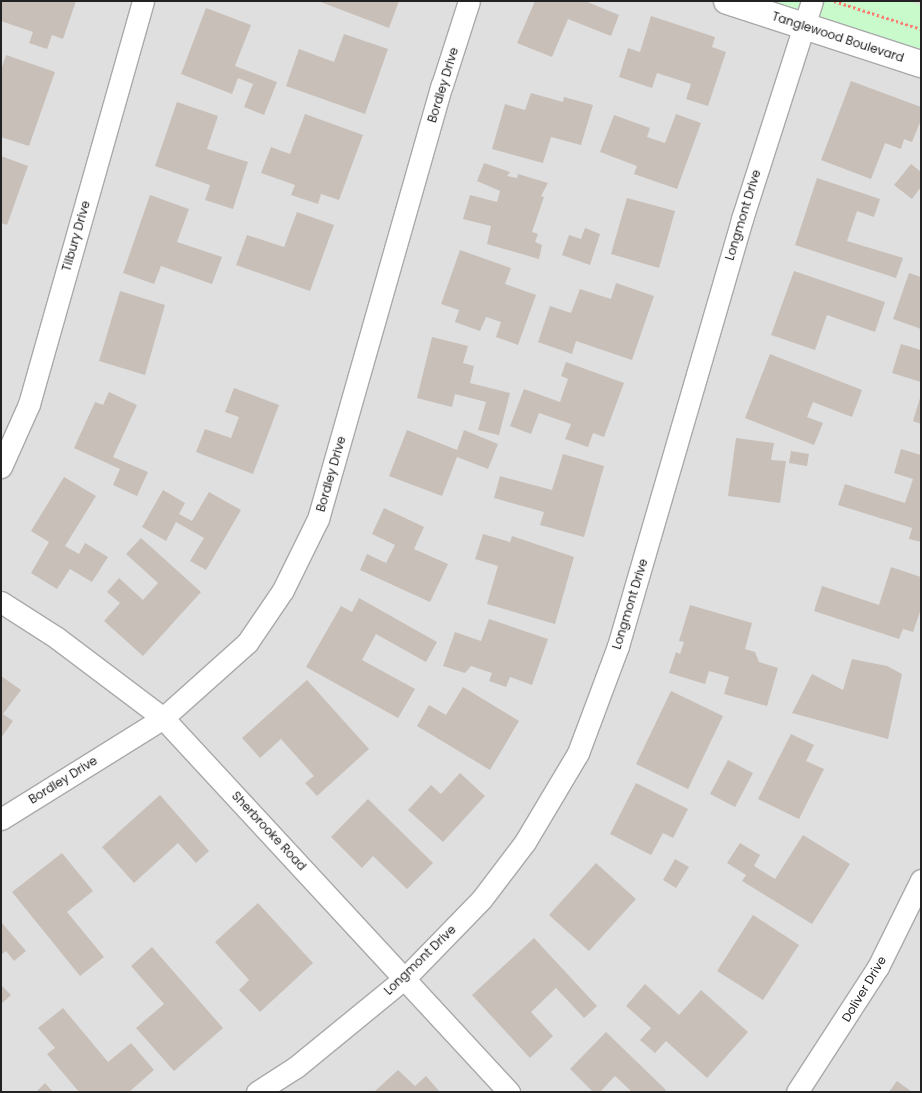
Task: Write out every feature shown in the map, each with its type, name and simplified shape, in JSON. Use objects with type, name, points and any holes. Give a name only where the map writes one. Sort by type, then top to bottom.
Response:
[{"type":"street","name":"Tilbury Drive","points":[[1,467],[29,404],[143,1]]},
{"type":"street","name":"Bordley Drive","points":[[1,819],[163,718],[247,643],[283,590],[318,519],[442,85],[469,1]]},
{"type":"street","name":"Tanglewood Boulevard","points":[[727,1],[921,64]]},
{"type":"street","name":"Longmont Drive","points":[[257,1092],[296,1067],[406,977],[481,900],[525,842],[578,753],[618,646],[742,220],[802,25],[812,1]]},
{"type":"street","name":"Sherbrooke Road","points":[[1,602],[56,638],[163,718],[406,977],[509,1092]]},
{"type":"street","name":"Doliver Drive","points":[[797,1092],[878,967],[921,880]]},
{"type":"path","points":[[834,1],[921,30]]},
{"type":"shaded area","points":[[1,1],[921,1],[921,1092],[1,1092]]},
{"type":"green space","points":[[747,1],[909,1],[921,5],[921,57]]},
{"type":"building","points":[[1,1],[76,1],[63,39],[52,35],[47,49],[29,43],[33,32],[1,21]]},
{"type":"building","points":[[318,1],[399,1],[389,28]]},
{"type":"building","points":[[535,1],[585,1],[619,15],[611,36],[568,19],[552,57],[517,43]]},
{"type":"building","points":[[206,8],[251,25],[235,66],[277,82],[264,115],[244,107],[253,84],[238,78],[232,94],[181,74]]},
{"type":"building","points":[[651,16],[715,37],[712,47],[726,52],[708,106],[686,99],[691,84],[657,73],[652,88],[619,77],[628,48],[640,52]]},
{"type":"building","points":[[344,34],[388,49],[365,114],[286,86],[299,49],[334,62]]},
{"type":"building","points":[[6,55],[55,72],[29,146],[1,137],[1,70]]},
{"type":"building","points":[[851,81],[921,107],[921,120],[912,142],[904,139],[901,149],[885,143],[871,179],[821,160]]},
{"type":"building","points":[[531,93],[563,102],[564,97],[593,105],[581,145],[551,137],[543,163],[492,149],[505,104],[525,110]]},
{"type":"building","points":[[177,102],[218,116],[207,149],[248,162],[233,209],[205,200],[210,185],[155,166]]},
{"type":"building","points":[[305,114],[363,135],[339,200],[321,194],[318,204],[291,195],[295,185],[261,173],[271,147],[290,154]]},
{"type":"building","points":[[676,114],[701,123],[677,189],[634,174],[637,166],[600,152],[614,115],[650,128],[647,137],[665,143]]},
{"type":"building","points":[[1,156],[28,166],[7,225],[1,223]]},
{"type":"building","points":[[484,163],[510,172],[507,176],[517,178],[518,174],[548,183],[541,196],[544,197],[532,232],[538,234],[535,242],[542,245],[539,259],[487,244],[491,226],[463,219],[470,195],[497,202],[500,191],[477,181]]},
{"type":"building","points":[[911,164],[921,172],[921,187],[912,199],[894,185]]},
{"type":"building","points":[[817,178],[880,199],[874,217],[857,211],[847,241],[903,258],[896,278],[795,245]]},
{"type":"building","points":[[150,195],[189,209],[177,242],[222,257],[212,284],[161,266],[154,284],[123,273]]},
{"type":"building","points":[[627,198],[675,211],[659,268],[611,254]]},
{"type":"building","points":[[297,212],[334,225],[310,291],[236,265],[247,235],[284,247]]},
{"type":"building","points":[[585,228],[600,234],[590,265],[562,255],[569,235],[581,239]]},
{"type":"building","points":[[460,250],[511,268],[505,284],[536,295],[518,345],[496,337],[501,322],[486,317],[480,331],[455,322],[459,310],[441,304]]},
{"type":"building","points":[[794,271],[885,302],[875,332],[827,315],[815,350],[771,335]]},
{"type":"building","points":[[909,273],[921,277],[921,329],[893,319]]},
{"type":"building","points":[[616,283],[654,296],[632,360],[576,341],[572,354],[538,342],[550,306],[571,313],[580,289],[611,299]]},
{"type":"building","points":[[120,291],[165,305],[145,375],[99,361]]},
{"type":"building","points":[[432,337],[468,346],[463,363],[474,366],[470,383],[510,393],[499,435],[478,430],[486,402],[455,394],[452,407],[417,398]]},
{"type":"building","points":[[901,344],[921,350],[921,382],[892,373]]},
{"type":"building","points":[[770,354],[862,390],[852,417],[813,402],[807,417],[823,423],[814,445],[745,418]]},
{"type":"building","points":[[566,362],[624,383],[604,437],[593,433],[588,447],[565,439],[571,424],[539,413],[531,434],[510,426],[524,389],[560,402],[568,379],[561,376]]},
{"type":"building","points":[[234,388],[279,405],[253,474],[196,452],[205,429],[231,438],[239,417],[225,412]]},
{"type":"building","points":[[109,392],[137,405],[113,457],[148,472],[137,496],[113,485],[120,469],[74,448],[95,402],[103,405]]},
{"type":"building","points":[[921,398],[921,424],[913,421]]},
{"type":"building","points":[[407,430],[457,450],[464,430],[498,444],[488,469],[457,457],[442,496],[389,476]]},
{"type":"building","points":[[736,438],[774,443],[771,460],[786,461],[780,503],[728,496]]},
{"type":"building","points":[[901,449],[921,455],[921,542],[909,539],[912,528],[838,505],[845,484],[905,503],[913,479],[894,473]]},
{"type":"building","points":[[791,451],[809,454],[807,466],[789,463]]},
{"type":"building","points":[[563,454],[604,466],[584,537],[540,525],[544,512],[494,498],[500,476],[552,490]]},
{"type":"building","points":[[64,477],[96,496],[65,546],[79,554],[85,543],[108,557],[92,582],[70,569],[57,589],[31,573],[49,542],[31,531]]},
{"type":"building","points":[[163,490],[185,503],[179,514],[192,521],[209,492],[241,510],[206,570],[190,561],[204,538],[176,522],[166,541],[142,527]]},
{"type":"building","points":[[384,508],[424,527],[414,549],[448,564],[430,602],[360,570],[367,554],[386,563],[395,545],[372,534]]},
{"type":"building","points":[[483,534],[510,542],[512,536],[574,557],[555,624],[487,604],[498,566],[475,559]]},
{"type":"building","points":[[141,538],[201,592],[143,656],[104,621],[120,603],[107,592],[119,578],[143,600],[158,583],[126,554]]},
{"type":"building","points":[[891,567],[921,577],[921,609],[913,632],[903,629],[899,639],[814,611],[822,586],[879,605]]},
{"type":"building","points":[[359,598],[437,642],[426,662],[376,634],[362,660],[415,689],[398,718],[306,667],[341,606],[352,612]]},
{"type":"building","points":[[690,605],[752,623],[745,649],[755,652],[759,662],[778,668],[767,706],[724,694],[729,677],[709,671],[705,684],[669,673],[676,652],[680,654],[684,642],[679,641]]},
{"type":"building","points":[[489,619],[548,639],[532,685],[510,677],[506,687],[489,681],[492,673],[471,666],[465,673],[443,666],[455,632],[481,641]]},
{"type":"building","points":[[852,659],[887,666],[902,674],[888,739],[792,713],[812,674],[843,690]]},
{"type":"building","points":[[1,676],[21,690],[3,714],[13,721],[1,738]]},
{"type":"building","points":[[307,680],[369,749],[317,796],[305,783],[314,776],[281,739],[260,758],[242,738]]},
{"type":"building","points":[[463,687],[519,721],[490,770],[417,726],[429,705],[446,715]]},
{"type":"building","points":[[671,691],[723,716],[688,789],[636,764]]},
{"type":"building","points":[[791,734],[814,745],[806,761],[824,769],[799,819],[758,799]]},
{"type":"building","points":[[728,760],[753,773],[735,807],[710,794]]},
{"type":"building","points":[[460,773],[485,796],[443,842],[408,810],[431,785],[441,794]]},
{"type":"building","points":[[636,783],[688,809],[673,838],[663,833],[651,855],[610,834]]},
{"type":"building","points":[[160,795],[209,851],[196,863],[178,843],[134,883],[102,847]]},
{"type":"building","points":[[368,799],[433,863],[407,889],[373,856],[362,868],[331,837]]},
{"type":"building","points":[[803,835],[850,864],[812,924],[742,881],[746,875],[727,863],[740,843],[760,855],[754,866],[775,879]]},
{"type":"building","points":[[62,853],[93,891],[67,912],[104,957],[80,976],[12,892]]},
{"type":"building","points":[[675,859],[689,867],[676,888],[663,880]]},
{"type":"building","points":[[596,863],[636,899],[589,951],[549,915]]},
{"type":"building","points":[[258,903],[313,963],[260,1012],[239,990],[249,980],[215,942]]},
{"type":"building","points":[[753,915],[799,945],[763,1000],[717,971]]},
{"type":"building","points":[[1,922],[26,951],[14,961],[6,951],[1,955]]},
{"type":"building","points":[[534,938],[597,1006],[584,1018],[556,988],[531,1012],[553,1036],[530,1058],[472,995]]},
{"type":"building","points":[[152,947],[223,1028],[174,1071],[136,1028],[164,1004],[131,966]]},
{"type":"building","points":[[645,984],[679,1015],[701,990],[748,1032],[707,1078],[666,1041],[655,1053],[640,1040],[651,1028],[626,1006]]},
{"type":"building","points":[[1,985],[11,995],[1,1004]]},
{"type":"building","points":[[63,1008],[108,1062],[131,1043],[154,1070],[129,1092],[79,1092],[47,1054],[55,1048],[38,1028]]},
{"type":"building","points":[[606,1032],[666,1090],[664,1092],[632,1092],[615,1076],[600,1092],[593,1092],[570,1069]]},
{"type":"building","points":[[398,1070],[415,1086],[426,1076],[440,1092],[374,1092]]},
{"type":"building","points":[[897,1081],[912,1092],[889,1092]]},
{"type":"building","points":[[45,1083],[53,1092],[36,1092]]}]
